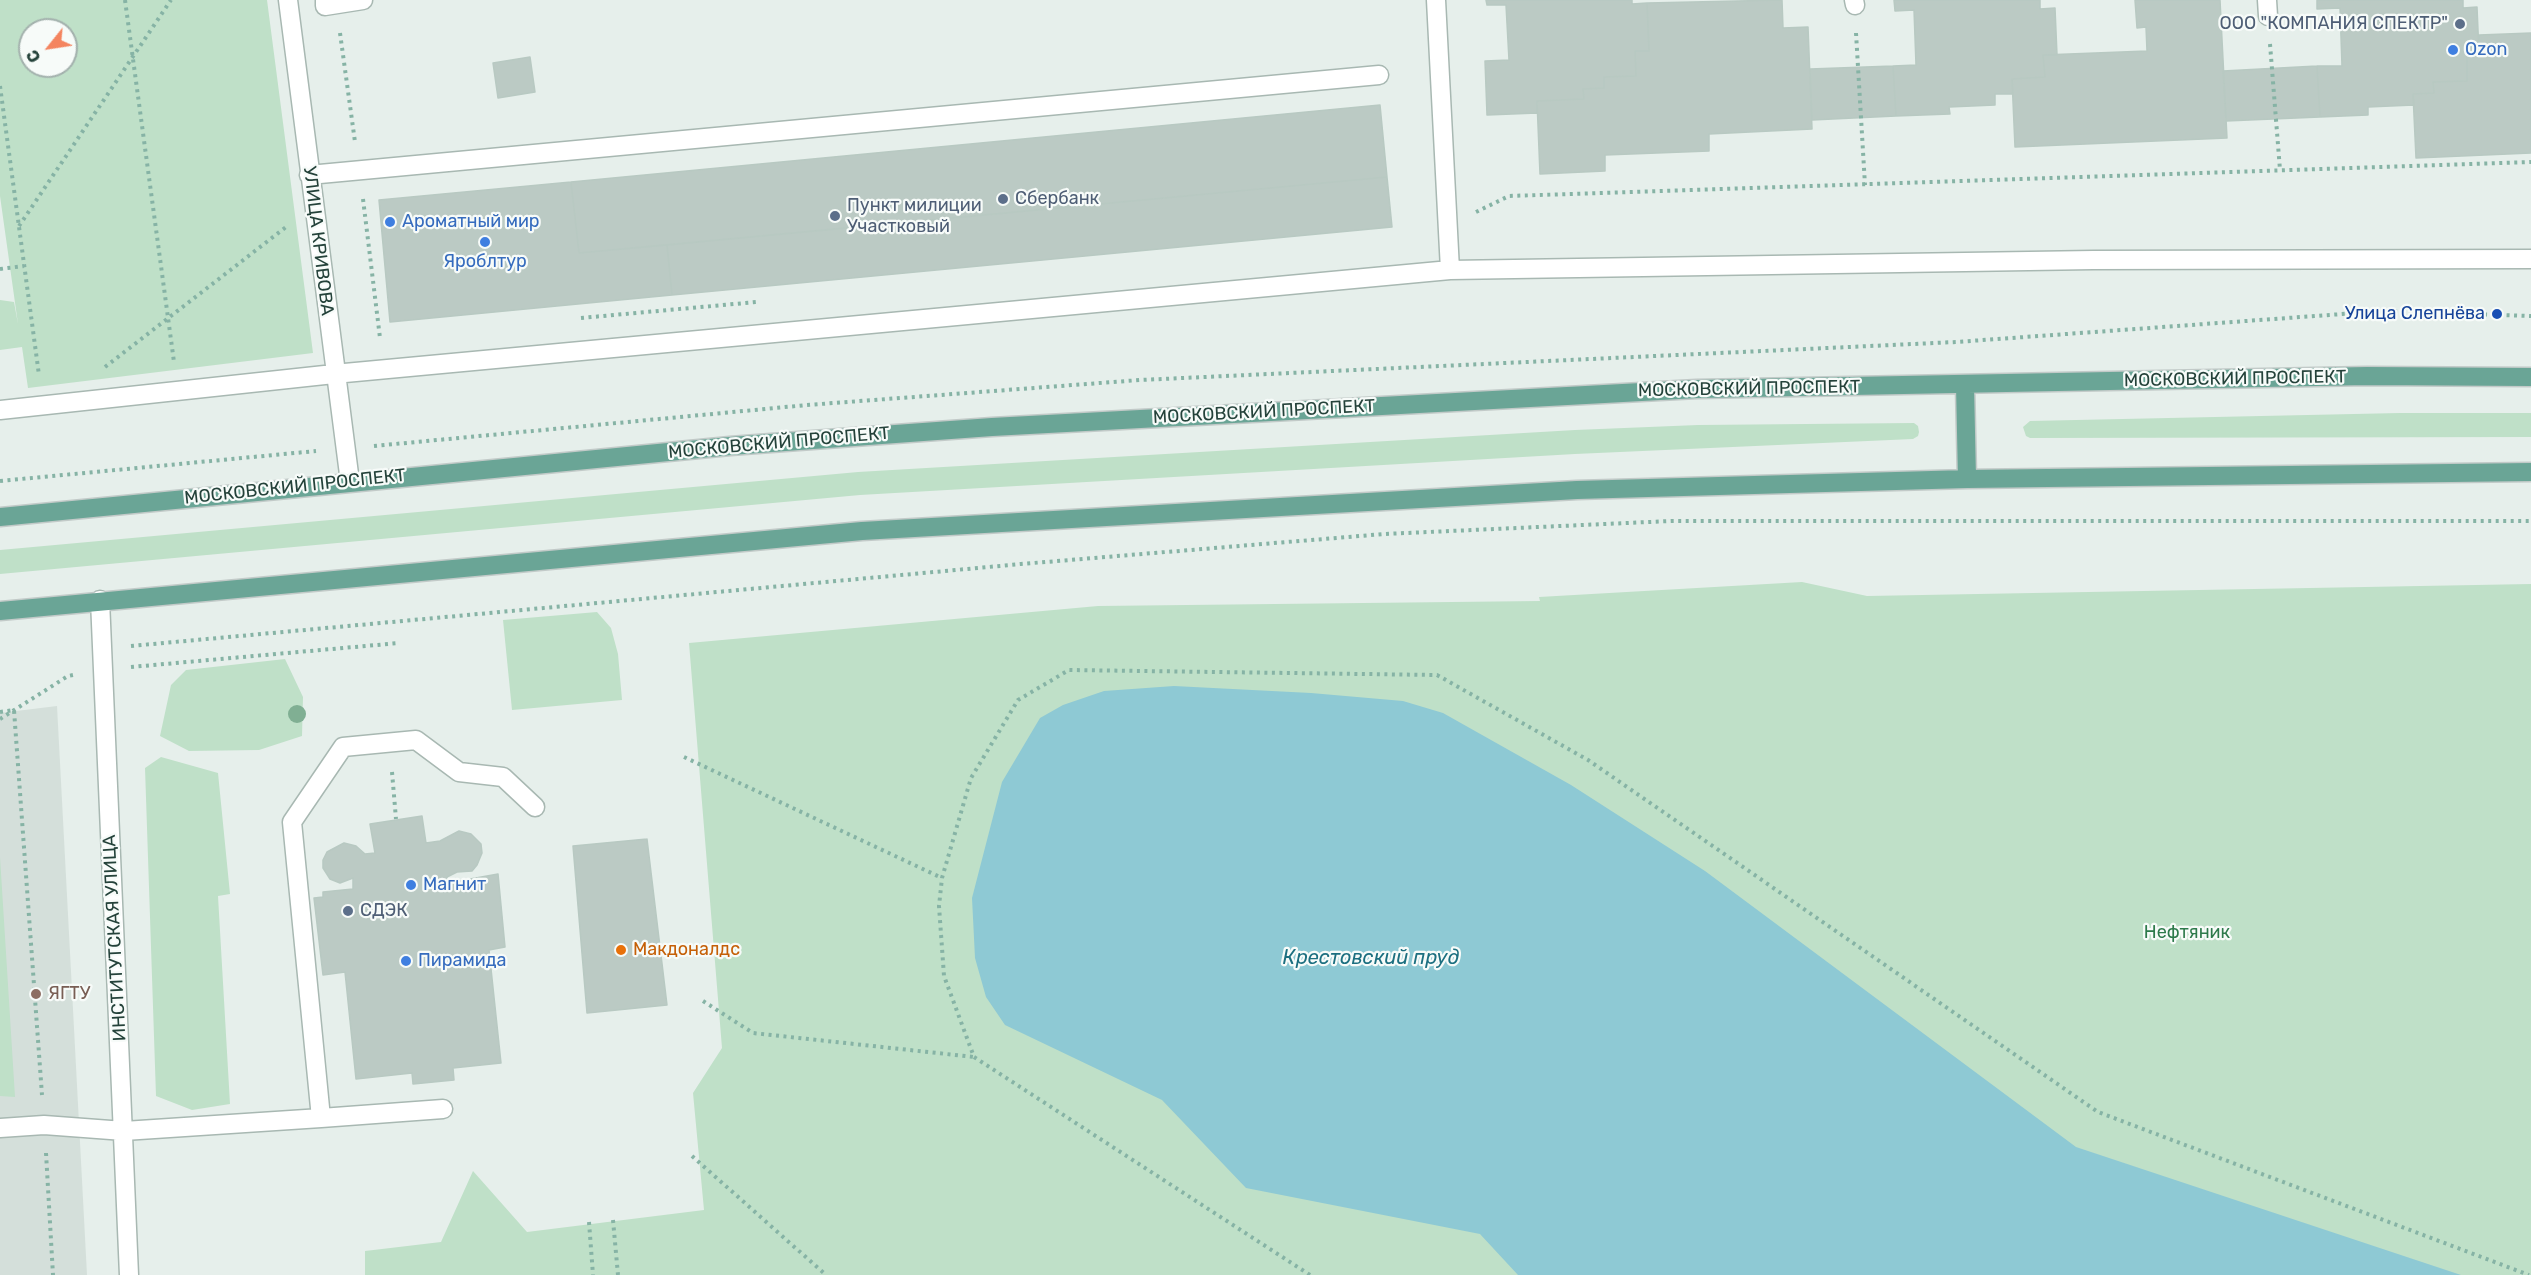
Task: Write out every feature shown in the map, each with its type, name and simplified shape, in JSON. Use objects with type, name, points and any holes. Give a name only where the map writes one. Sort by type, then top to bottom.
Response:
[{"type":"main road","name":"МОСКОВСКИЙ ПРОСПЕКТ","points":[[0,517],[741,445],[1004,426],[1663,391],[2355,376],[2531,377]]},
{"type":"main road","points":[[1965,385],[1967,479]]},
{"type":"main road","points":[[0,611],[738,541],[998,522],[1578,490],[1967,479],[2531,472]]},
{"type":"street","name":"УЛИЦА КРИВОВА","points":[[288,0],[334,374],[350,482]]},
{"type":"street","points":[[325,0],[325,6],[363,0]]},
{"type":"street","points":[[1436,0],[1450,270]]},
{"type":"street","points":[[309,175],[1379,75]]},
{"type":"street","points":[[0,410],[334,374],[1450,270],[2093,260],[2531,259]]},
{"type":"street","name":"ИНСТИТУТСКАЯ УЛИЦА","points":[[100,600],[129,1275]]},
{"type":"street","points":[[321,1118],[292,822],[343,747],[416,740],[459,772],[503,777],[535,807]]},
{"type":"street","points":[[0,1128],[44,1125],[124,1131],[443,1108]]},
{"type":"path","points":[[125,0],[178,391]]},
{"type":"path","points":[[19,226],[171,0]]},
{"type":"path","points":[[339,24],[380,338],[391,337]]},
{"type":"path","points":[[1858,67],[1865,185]]},
{"type":"path","points":[[2272,69],[2280,170]]},
{"type":"path","points":[[0,86],[43,406]]},
{"type":"path","points":[[1448,225],[1509,196],[2531,162]]},
{"type":"path","points":[[103,369],[313,206]]},
{"type":"path","points":[[0,269],[24,266]]},
{"type":"path","points":[[577,318],[765,301]]},
{"type":"path","points":[[103,669],[131,646],[1021,564],[1384,534],[1671,521],[2531,521]]},
{"type":"path","points":[[0,719],[68,676],[103,669],[399,643]]},
{"type":"path","points":[[974,1058],[944,976],[939,906],[942,878],[971,778],[1018,700],[1069,670],[1437,675],[1588,760],[2098,1112],[2529,1275]]},
{"type":"path","points":[[0,712],[14,710]]},
{"type":"path","points":[[14,710],[53,1275]]},
{"type":"path","points":[[684,757],[942,878]]},
{"type":"path","points":[[392,773],[396,819]]},
{"type":"path","points":[[703,1001],[753,1034],[974,1058],[1310,1275]]},
{"type":"path","points":[[692,1156],[826,1275]]},
{"type":"path","points":[[613,1220],[618,1275]]},
{"type":"path","points":[[589,1222],[593,1275]]},
{"type":"shaded area","name":"ЯГТУ","points":[[57,706],[87,1275],[0,1275],[0,713]]},
{"type":"green space","points":[[0,0],[267,0],[313,353],[28,388],[22,347],[0,350],[0,300],[14,302],[18,324],[0,196]]},
{"type":"green space","points":[[2400,413],[2531,413],[2531,437],[2030,438],[2026,436],[2023,427],[2030,421]]},
{"type":"green space","points":[[1914,423],[1918,426],[1919,432],[1918,436],[1913,439],[1575,454],[860,495],[0,574],[0,550],[858,472],[1575,430],[1698,425]]},
{"type":"green space","name":"Нефтяник","points":[[1802,582],[1867,596],[2531,584],[2531,1275],[365,1275],[365,1251],[441,1242],[473,1171],[527,1232],[704,1210],[693,1093],[722,1048],[689,643],[1098,606],[1540,601],[1539,597]]},
{"type":"green space","points":[[597,612],[611,628],[618,654],[622,700],[512,710],[503,620]]},
{"type":"green space","points":[[285,659],[303,697],[302,736],[259,750],[189,751],[160,736],[171,685],[186,670]]},
{"type":"green space","points":[[161,757],[218,773],[230,894],[218,896],[230,1104],[192,1110],[156,1096],[145,768]]},
{"type":"green space","points":[[0,857],[15,1097],[0,1096]]},
{"type":"water","name":"Крестовский пруд","points":[[1174,686],[1311,693],[1403,701],[1443,713],[1571,785],[1705,871],[2076,1147],[2461,1275],[1518,1275],[1480,1234],[1246,1188],[1162,1100],[1005,1025],[986,997],[975,958],[972,898],[1002,782],[1040,718],[1063,705],[1104,691]]},
{"type":"building","points":[[1486,0],[1632,0],[1632,4],[1647,3],[1649,51],[1635,51],[1636,76],[1604,77],[1604,88],[1583,89],[1584,99],[1537,101],[1537,113],[1487,115],[1485,61],[1509,60],[1506,5],[1487,5]]},
{"type":"building","points":[[1782,0],[1783,28],[1808,27],[1812,129],[1709,134],[1709,151],[1605,155],[1605,171],[1540,174],[1537,101],[1584,99],[1583,89],[1604,88],[1604,77],[1636,76],[1635,51],[1649,51],[1647,3]]},
{"type":"building","points":[[1894,0],[2040,0],[2040,9],[2055,8],[2057,55],[2043,55],[2045,77],[2012,79],[2013,94],[1995,94],[1995,105],[1949,107],[1950,114],[1896,116],[1893,66],[1916,65],[1914,10],[1895,11]]},
{"type":"building","points":[[2135,0],[2220,0],[2227,138],[2015,147],[2012,79],[2045,77],[2043,55],[2147,51],[2146,27],[2137,28]]},
{"type":"building","points":[[2317,0],[2463,0],[2463,8],[2477,7],[2479,54],[2467,55],[2467,81],[2433,82],[2434,93],[2413,94],[2414,105],[2368,107],[2368,115],[2320,117],[2317,66],[2342,66],[2340,8],[2317,9]]},
{"type":"building","points":[[2531,33],[2531,153],[2416,158],[2413,94],[2434,93],[2433,82],[2467,81],[2467,55],[2479,54],[2479,35]]},
{"type":"building","points":[[530,57],[535,92],[498,98],[493,63]]},
{"type":"building","points":[[1893,66],[1896,116],[1812,120],[1810,69]]},
{"type":"building","points":[[2317,66],[2320,117],[2226,121],[2223,71]]},
{"type":"building","points":[[1380,105],[1387,177],[579,253],[571,182]]},
{"type":"building","points":[[1387,177],[1392,227],[672,295],[667,245]]},
{"type":"building","points":[[571,182],[579,253],[667,245],[672,295],[390,322],[379,200]]},
{"type":"building","name":"Пирамида","points":[[422,816],[426,843],[440,841],[459,831],[471,834],[481,844],[482,853],[472,871],[457,872],[447,877],[448,883],[498,874],[505,947],[489,950],[501,1063],[453,1068],[454,1080],[413,1084],[412,1073],[356,1079],[345,972],[323,975],[314,898],[323,897],[323,892],[353,889],[353,878],[340,883],[330,879],[323,868],[323,860],[327,852],[344,843],[356,846],[365,854],[375,853],[370,824]]},
{"type":"building","name":"Макдоналдс","points":[[647,839],[667,1005],[587,1013],[573,846]]},
{"type":"place","name":"ООО \"КОМПАНИЯ СПЕКТР\"","points":[[2460,24]]},
{"type":"place","name":"Ozon","points":[[2453,50]]},
{"type":"place","name":"Сбербанк","points":[[1003,199]]},
{"type":"place","name":"Пункт милиции Участковый","points":[[835,216]]},
{"type":"place","name":"Ароматный мир","points":[[390,222]]},
{"type":"place","name":"Яроблтур","points":[[485,242]]},
{"type":"place","name":"Улица Слепнёва","points":[[2497,314]]},
{"type":"place","name":"Магнит","points":[[411,885]]},
{"type":"place","name":"СДЭК","points":[[348,911]]},
{"type":"place","name":"Макдоналдс","points":[[621,950]]},
{"type":"place","name":"Пирамида","points":[[406,961]]},
{"type":"place","name":"ЯГТУ","points":[[36,994]]}]
